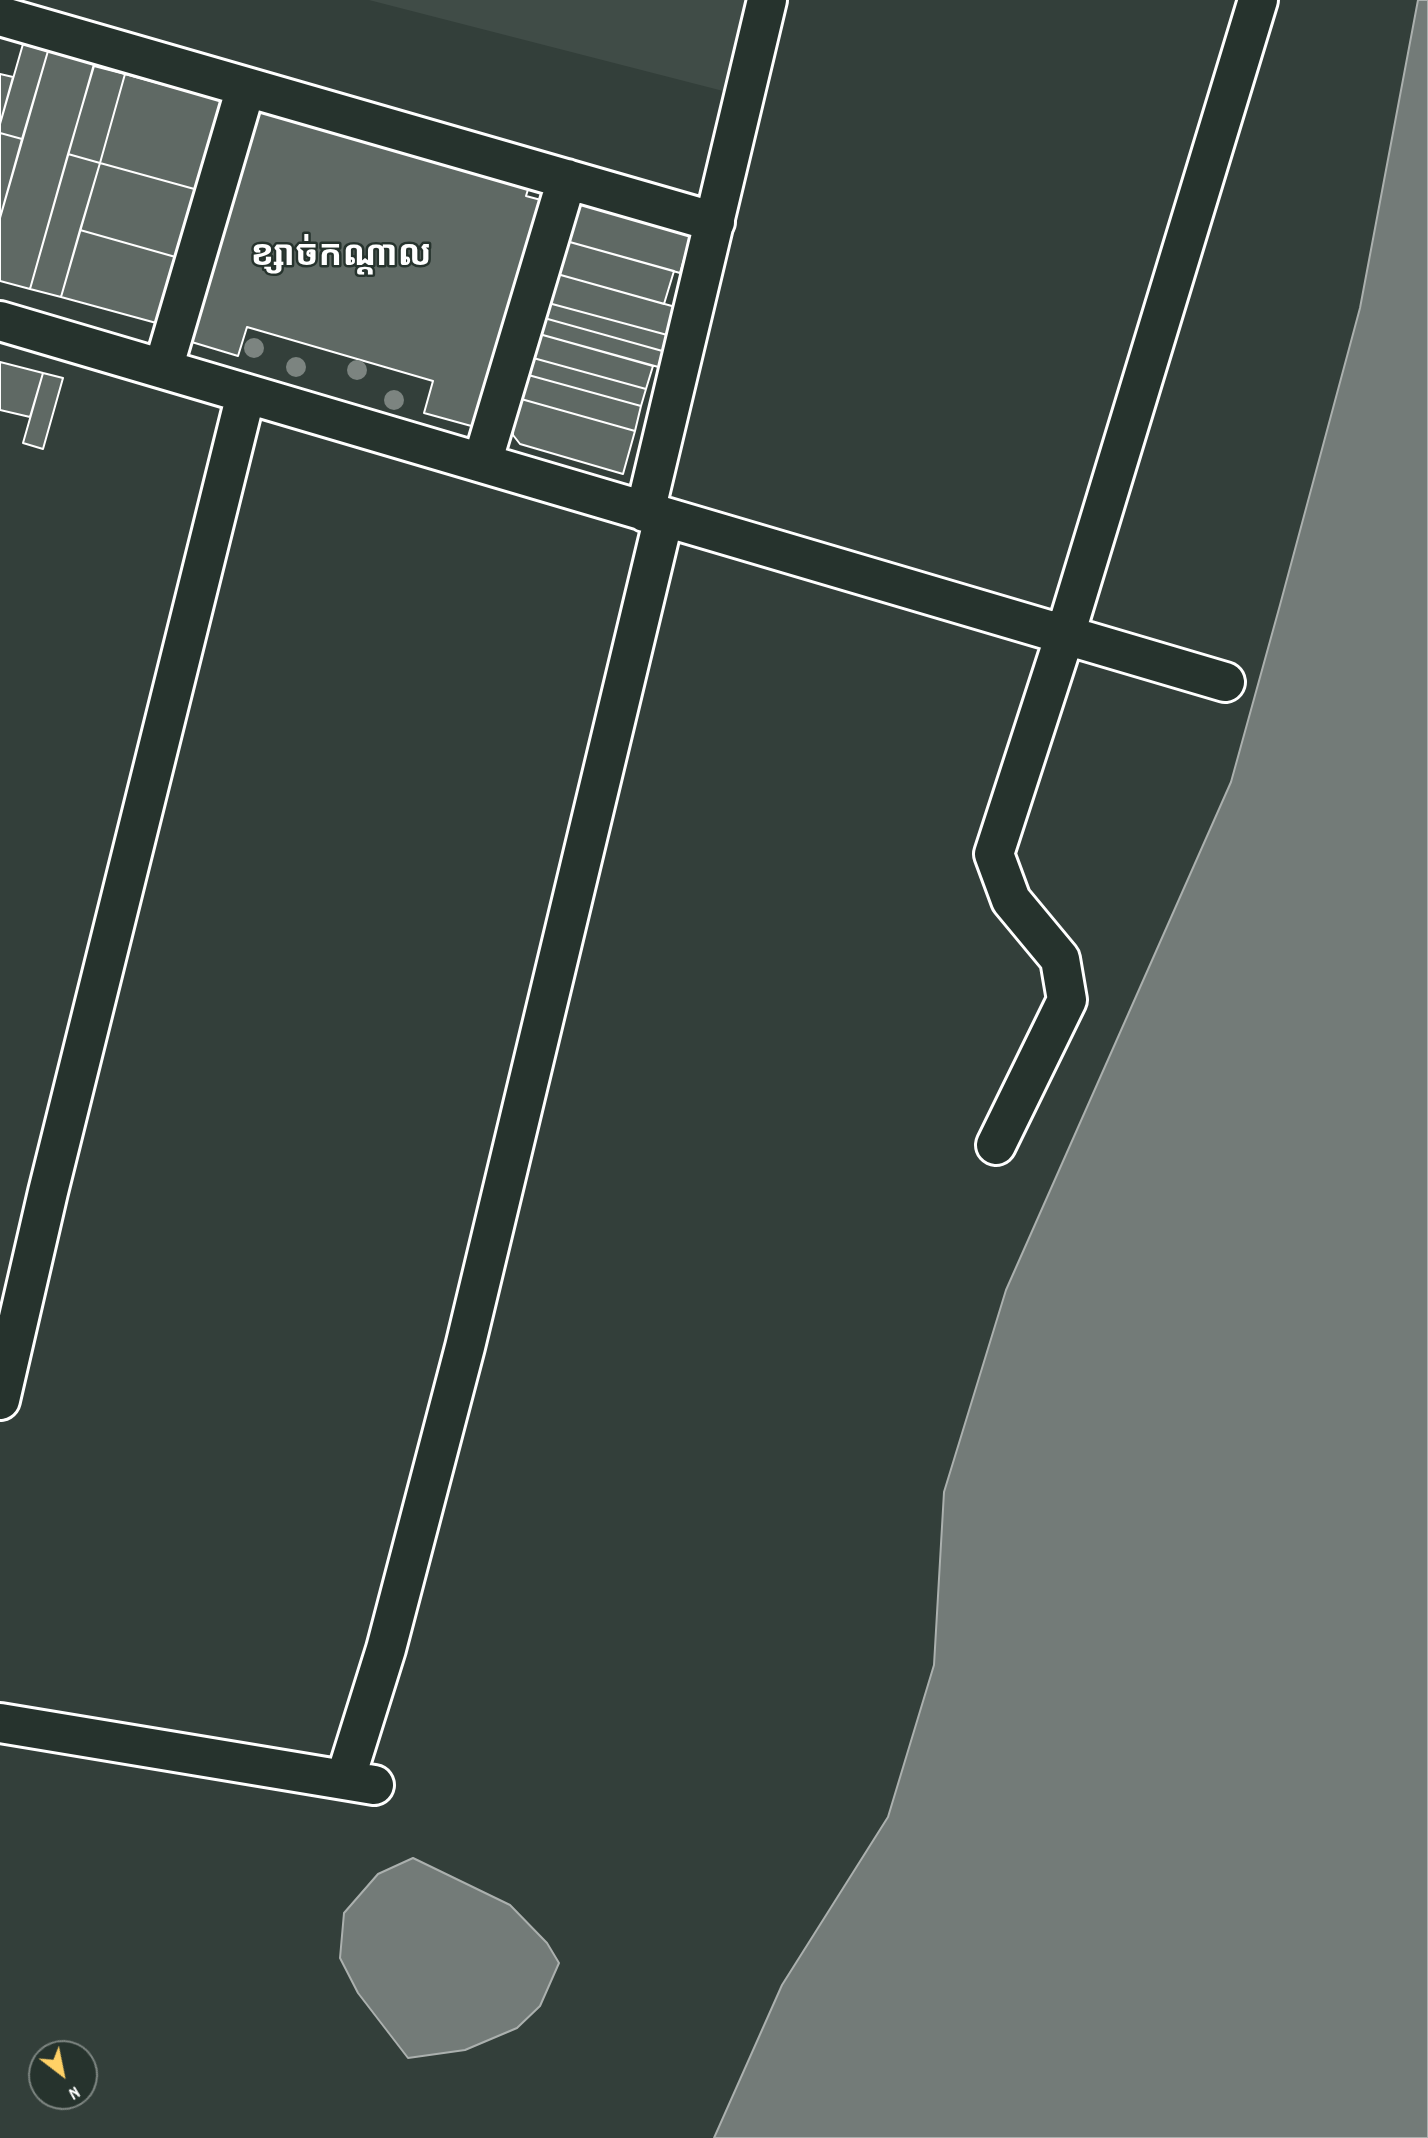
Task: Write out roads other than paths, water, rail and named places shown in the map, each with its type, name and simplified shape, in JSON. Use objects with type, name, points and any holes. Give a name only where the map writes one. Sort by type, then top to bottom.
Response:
[{"type":"street","points":[[0,1723],[359,1782],[386,1649],[465,1347],[654,514],[715,222],[768,0]]},
{"type":"street","points":[[996,1145],[1067,1000],[1060,959],[1011,900],[995,853],[1065,635],[1258,0]]},
{"type":"street","points":[[0,16],[715,222]]},
{"type":"street","points":[[163,369],[246,87]]},
{"type":"street","points":[[482,463],[567,179]]},
{"type":"street","points":[[0,321],[1225,682]]},
{"type":"street","points":[[0,1400],[6,1343],[51,1179],[246,394]]},
{"type":"district","name":"ខ្សាច់កណ្ដាល","points":[[341,260]]}]
